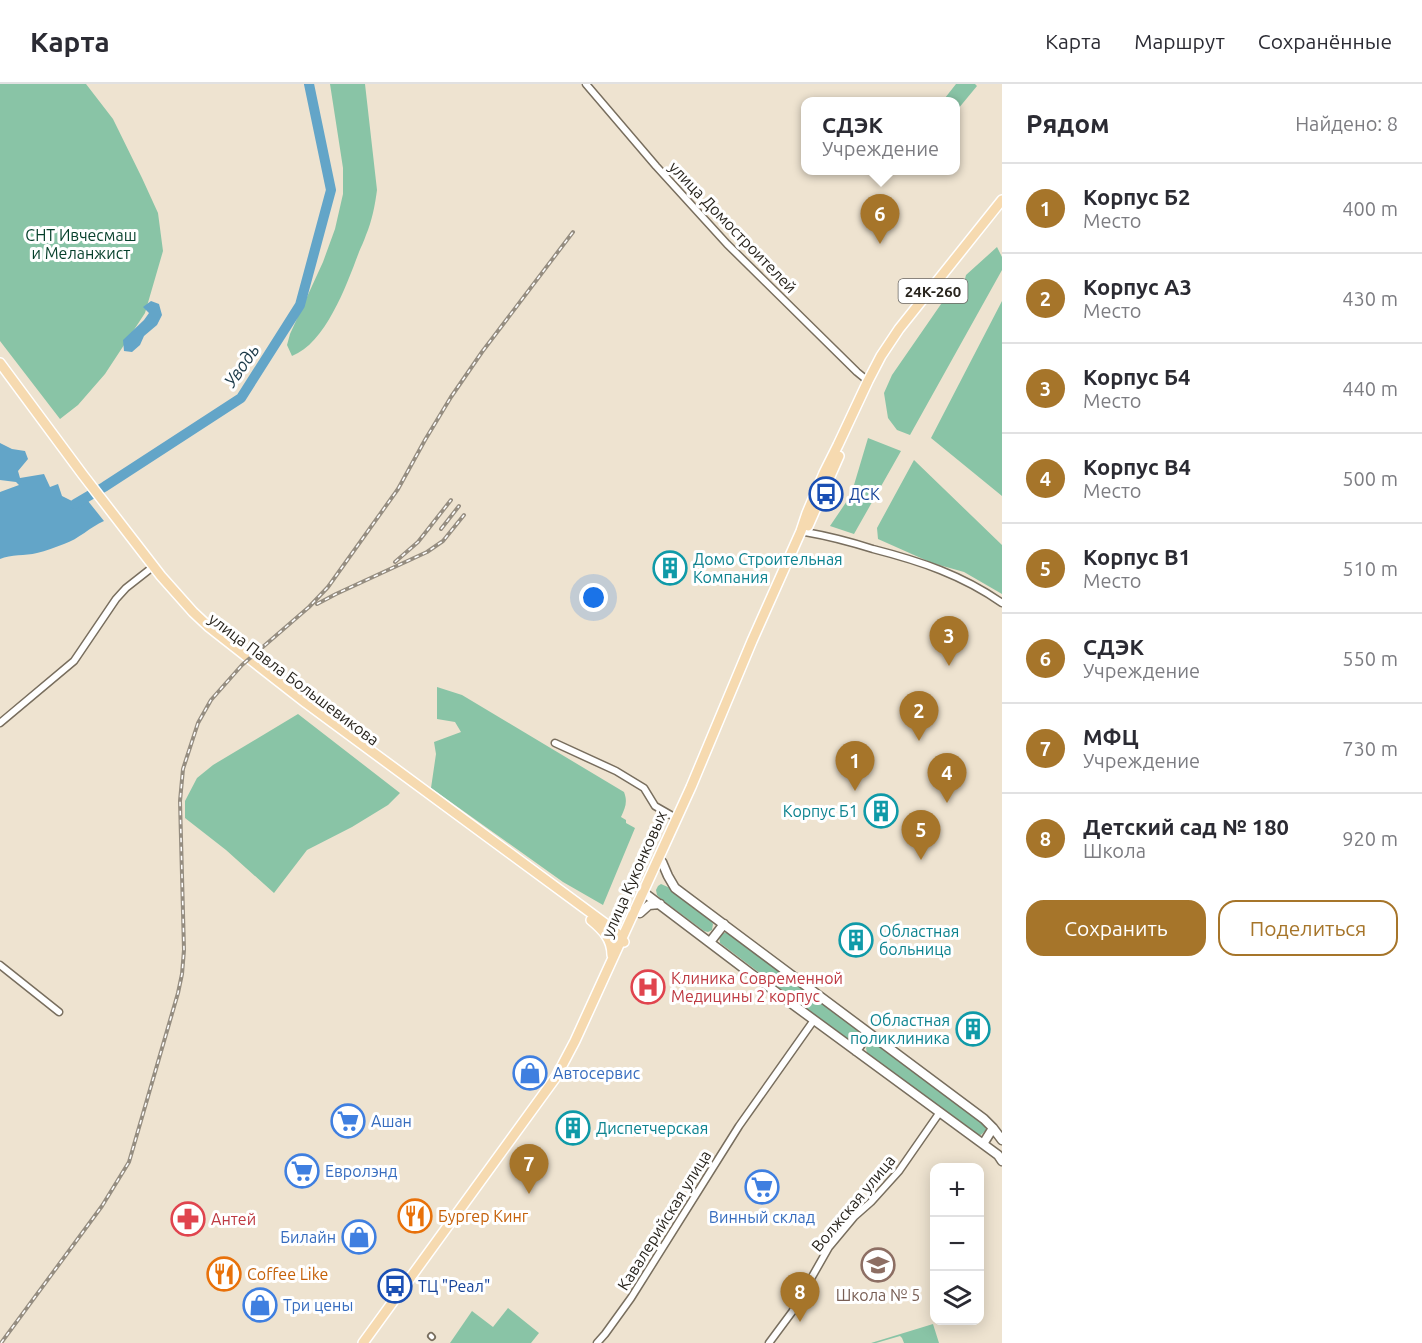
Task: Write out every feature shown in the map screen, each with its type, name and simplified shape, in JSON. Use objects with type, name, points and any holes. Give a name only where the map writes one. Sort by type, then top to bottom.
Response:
[{"type":"main road","name":"24К-260","points":[[870,382],[886,349],[899,329],[1002,200]]},
{"type":"main road","name":"24К-260","points":[[870,382],[893,342],[1002,205]]},
{"type":"main road","points":[[0,363],[82,477]]},
{"type":"main road","points":[[0,373],[82,477]]},
{"type":"main road","name":"улица Куконковых","points":[[646,893],[697,785],[705,759],[803,532],[807,513],[824,473],[870,382]]},
{"type":"main road","name":"улица Павла Большевикова","points":[[82,477],[152,568],[209,627],[600,924],[609,938],[612,960]]},
{"type":"main road","name":"улица Куконковых","points":[[363,1343],[556,1077],[612,960],[635,918],[777,583],[803,532]]},
{"type":"main road","points":[[662,862],[675,888],[986,1121],[1002,1140]]},
{"type":"main road","points":[[646,893],[998,1155],[1002,1161]]},
{"type":"main road","points":[[600,924],[617,927],[635,918],[649,905],[661,904]]},
{"type":"main road","points":[[600,924],[622,943]]},
{"type":"main road","points":[[710,942],[724,924]]},
{"type":"main road","name":"улица Куконковых","points":[[370,1343],[560,1080],[581,1043],[622,943]]},
{"type":"main road","points":[[856,1051],[869,1033]]},
{"type":"main road","points":[[983,1144],[993,1128]]},
{"type":"street","name":"улица Домостроителей","points":[[586,84],[727,244],[870,382]]},
{"type":"street","points":[[803,532],[912,559],[965,580],[1002,603]]},
{"type":"street","points":[[0,723],[74,661],[116,599],[126,588],[152,568]]},
{"type":"street","points":[[555,743],[616,771],[644,788],[655,806],[676,818]]},
{"type":"street","points":[[0,965],[59,1012]]},
{"type":"street","name":"Кавалерийская улица","points":[[597,1343],[632,1298],[739,1126],[814,1020]]},
{"type":"street","name":"Волжская улица","points":[[769,1343],[792,1312],[829,1247],[854,1217],[899,1171],[940,1112]]},
{"type":"green space","name":"СНТ Ивчесмаш и Меланжист","points":[[0,84],[86,84],[113,119],[158,213],[163,251],[145,313],[105,374],[78,405],[60,419],[0,341]]},
{"type":"green space","points":[[330,84],[365,84],[377,190],[368,230],[334,311],[315,339],[292,356],[287,345],[290,334],[323,262],[335,229],[343,194],[343,168]]},
{"type":"green space","points":[[956,84],[975,84],[977,86],[960,107],[960,97],[946,97]]},
{"type":"green space","points":[[997,247],[1002,257],[1002,270],[910,435],[897,430],[888,418],[884,393],[892,375],[948,294],[960,298],[966,275]]},
{"type":"green space","points":[[1002,301],[1002,496],[931,438]]},
{"type":"green space","points":[[868,438],[901,451],[854,534],[830,526],[851,495]]},
{"type":"green space","points":[[914,460],[1002,545],[1002,594],[964,572],[932,563],[878,539],[877,528]]},
{"type":"green space","points":[[437,687],[462,695],[624,792],[626,802],[621,817],[635,828],[603,905],[563,882],[431,788],[436,754],[434,742],[461,732],[455,722],[437,719]]},
{"type":"green space","points":[[298,714],[400,793],[388,805],[307,850],[274,893],[226,850],[185,818],[185,801],[197,778],[213,765]]},
{"type":"green space","points":[[661,884],[670,888],[711,921],[712,930],[704,931],[661,899],[656,890]]},
{"type":"green space","points":[[728,933],[861,1033],[860,1043],[852,1043],[720,943],[719,936]]},
{"type":"green space","points":[[875,1043],[985,1125],[986,1130],[979,1136],[867,1054],[868,1045]]},
{"type":"green space","points":[[508,1308],[539,1333],[531,1343],[450,1343],[472,1311],[493,1327]]},
{"type":"green space","points":[[930,1325],[933,1325],[939,1343],[904,1343],[900,1336],[871,1343]]},
{"type":"water","points":[[151,301],[159,304],[162,315],[157,325],[144,336],[140,345],[132,352],[124,351],[123,340],[144,320],[149,313],[143,307]]},
{"type":"water","points":[[0,443],[12,449],[25,451],[28,459],[18,471],[20,478],[44,474],[50,487],[58,484],[62,496],[72,501],[84,496],[104,521],[64,544],[37,553],[0,559],[0,492],[19,485],[16,482],[0,480]]},
{"type":"waterway","name":"Уводь","points":[[75,504],[241,398],[300,305],[331,190],[309,84]]},
{"type":"railway","points":[[1,1343],[102,1206],[129,1162],[182,974],[184,950],[180,801],[183,769],[198,723],[211,700],[242,665],[309,607],[328,587],[398,489],[451,397],[482,352],[573,232]]},
{"type":"railway","points":[[395,562],[418,542],[451,500]]},
{"type":"railway","points":[[441,529],[459,506]]},
{"type":"railway","points":[[317,604],[427,552],[443,541],[464,515]]},
{"type":"place","name":"СДЭК","points":[[880,244]]},
{"type":"place","name":"ДСК","points":[[826,494]]},
{"type":"place","name":"Домо Строительная Компания","points":[[670,568]]},
{"type":"place","name":"Корпус Б4","points":[[949,666]]},
{"type":"place","name":"Корпус А3","points":[[919,741]]},
{"type":"place","name":"Корпус Б2","points":[[855,791]]},
{"type":"place","name":"Корпус В4","points":[[947,803]]},
{"type":"place","name":"Корпус Б1","points":[[881,811]]},
{"type":"place","name":"Корпус В1","points":[[921,860]]},
{"type":"place","name":"Областная больница","points":[[856,940]]},
{"type":"place","name":"Клиника Современной Медицины 2 корпус","points":[[648,987]]},
{"type":"place","name":"Областная поликлиника","points":[[973,1029]]},
{"type":"place","name":"Автосервис","points":[[530,1073]]},
{"type":"place","name":"Ашан","points":[[348,1121]]},
{"type":"place","name":"Диспетчерская","points":[[573,1128]]},
{"type":"place","name":"Евролэнд","points":[[302,1171]]},
{"type":"place","name":"Винный склад","points":[[762,1187]]},
{"type":"place","name":"МФЦ","points":[[529,1194]]},
{"type":"place","name":"Бургер Кинг","points":[[415,1216]]},
{"type":"place","name":"Антей","points":[[188,1219]]},
{"type":"place","name":"Билайн","points":[[359,1237]]},
{"type":"place","name":"Школа № 5","points":[[878,1265]]},
{"type":"place","name":"Coffee Like","points":[[224,1274]]},
{"type":"place","name":"ТЦ \"Реал\"","points":[[395,1286]]},
{"type":"place","name":"Три цены","points":[[260,1305]]},
{"type":"place","name":"Детский сад № 180","points":[[800,1322]]}]
